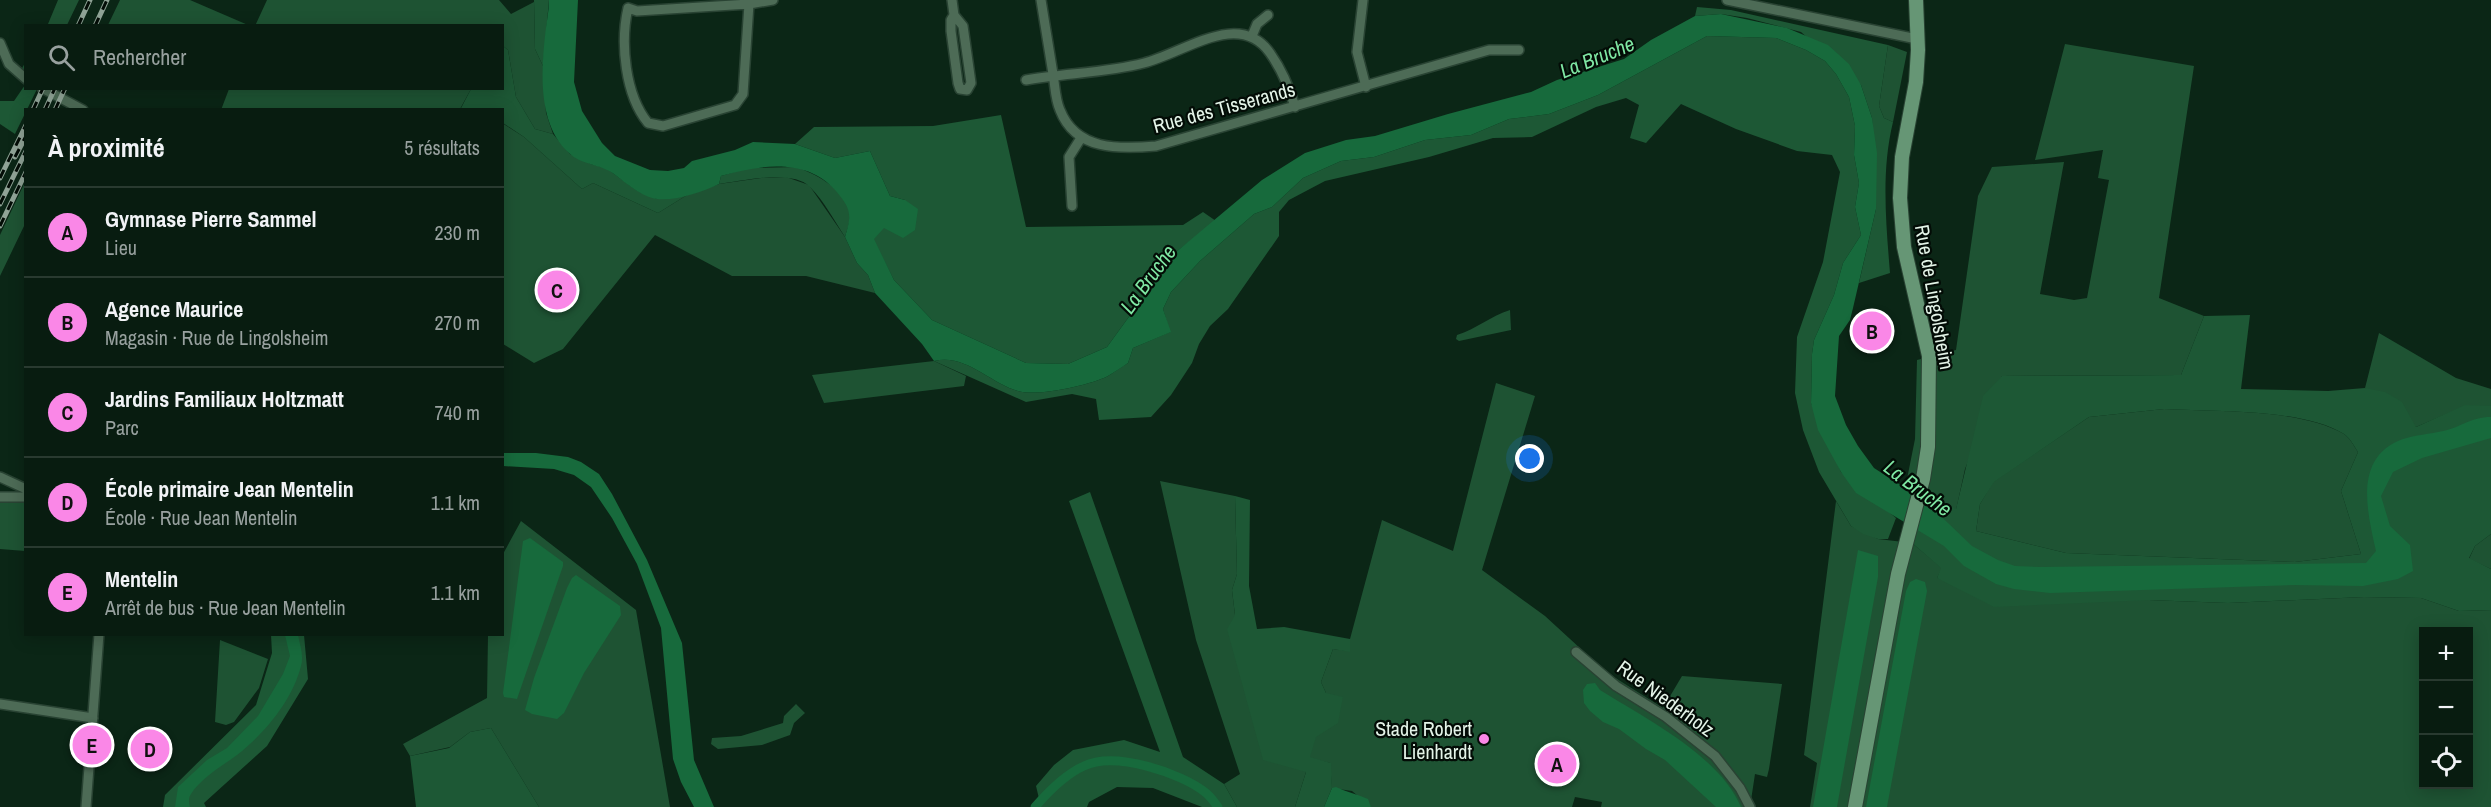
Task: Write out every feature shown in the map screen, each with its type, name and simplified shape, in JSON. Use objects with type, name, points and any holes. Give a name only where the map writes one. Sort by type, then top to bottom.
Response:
[{"type":"main road","name":"Rue de Lingolsheim","points":[[1855,807],[1890,613],[1906,538],[1923,479],[1928,447],[1929,356],[1904,247],[1900,186],[1902,157],[1914,97],[1917,39],[1916,0]]},
{"type":"street","points":[[749,4],[743,94],[735,105],[663,126],[648,123],[638,112],[627,76],[625,22],[627,4],[637,11],[749,4],[774,0]]},
{"type":"street","points":[[952,0],[954,15],[963,26],[971,82],[967,90],[960,89],[958,83],[951,31],[951,20],[954,15]]},
{"type":"street","points":[[1041,0],[1059,108],[1067,125],[1081,138],[1069,157],[1072,206]]},
{"type":"street","points":[[1363,0],[1357,52],[1366,87]]},
{"type":"street","points":[[1727,0],[1917,39]]},
{"type":"street","points":[[1252,36],[1257,24],[1268,15]]},
{"type":"street","points":[[1026,80],[1146,63],[1225,34],[1240,33],[1252,36],[1263,43],[1281,69],[1295,106]]},
{"type":"street","points":[[0,43],[9,64],[24,77]]},
{"type":"street","name":"Rue des Tisserands","points":[[1081,138],[1100,146],[1115,148],[1155,146],[1489,50],[1519,50]]},
{"type":"street","points":[[46,90],[79,108]]},
{"type":"street","points":[[0,477],[24,488]]},
{"type":"street","points":[[0,497],[24,497]]},
{"type":"street","points":[[86,807],[99,636]]},
{"type":"street","name":"Rue Niederholz","points":[[1576,652],[1616,686],[1666,717],[1715,756],[1740,788],[1750,807]]},
{"type":"street","points":[[0,704],[93,718]]},
{"type":"shaded area","points":[[58,0],[79,0],[67,24],[48,24]]},
{"type":"shaded area","points":[[120,0],[190,0],[246,24],[108,24]]},
{"type":"shaded area","points":[[267,0],[499,0],[511,14],[534,2],[535,49],[543,66],[546,113],[553,134],[535,129],[516,97],[508,50],[504,47],[504,24],[256,24]]},
{"type":"shaded area","points":[[534,0],[549,0],[543,66],[535,49]]},
{"type":"shaded area","points":[[549,0],[578,0],[574,82],[582,111],[602,143],[615,156],[650,170],[668,171],[684,168],[692,161],[735,150],[753,142],[795,144],[835,158],[870,151],[890,196],[905,200],[918,209],[915,230],[903,238],[884,228],[874,239],[894,280],[932,320],[1026,363],[1068,364],[1107,347],[1176,252],[1262,180],[1305,153],[1346,140],[1375,136],[1531,92],[1557,80],[1624,59],[1651,40],[1695,16],[1721,14],[1787,28],[1828,45],[1849,64],[1861,85],[1872,118],[1877,153],[1876,209],[1850,320],[1839,336],[1835,396],[1846,425],[1874,468],[1924,500],[1972,546],[2015,566],[2366,563],[2376,551],[2369,519],[2367,487],[2376,458],[2387,447],[2412,436],[2450,429],[2484,417],[2491,417],[2491,438],[2422,458],[2393,472],[2381,496],[2390,526],[2410,545],[2413,571],[2398,579],[2363,586],[2293,585],[2050,593],[2014,589],[1996,584],[1964,566],[1944,546],[1856,493],[1841,472],[1818,430],[1811,403],[1814,340],[1834,295],[1843,263],[1861,235],[1855,207],[1859,183],[1854,155],[1855,126],[1849,97],[1836,74],[1825,61],[1806,50],[1776,38],[1707,36],[1598,95],[1549,114],[1509,119],[1471,135],[1425,140],[1374,157],[1341,161],[1303,178],[1272,207],[1254,214],[1200,261],[1171,292],[1163,309],[1171,332],[1133,348],[1128,363],[1100,379],[1050,391],[1018,391],[956,361],[934,361],[922,344],[875,293],[868,275],[857,263],[845,237],[849,212],[845,203],[824,180],[811,173],[797,168],[782,167],[751,169],[721,176],[719,184],[697,193],[673,199],[657,199],[640,193],[609,171],[579,160],[569,153],[552,128],[544,98],[543,66]]},
{"type":"shaded area","points":[[1697,7],[1731,10],[1888,45],[1879,106],[1884,118],[1893,122],[1886,178],[1890,273],[1859,283],[1876,209],[1872,118],[1861,85],[1801,32],[1747,18],[1721,14],[1695,16]]},
{"type":"shaded area","points":[[1707,36],[1776,38],[1806,50],[1825,61],[1836,74],[1849,97],[1855,126],[1854,155],[1859,183],[1855,207],[1861,235],[1843,263],[1834,295],[1814,340],[1811,403],[1841,472],[1896,518],[1888,539],[1878,539],[1863,534],[1851,526],[1819,472],[1803,430],[1795,393],[1797,337],[1823,262],[1840,172],[1832,155],[1797,151],[1736,129],[1681,104],[1646,143],[1630,138],[1639,105],[1626,98],[1596,107],[1532,137],[1493,138],[1429,157],[1325,181],[1289,200],[1279,212],[1279,236],[1228,309],[1210,326],[1199,344],[1192,363],[1171,395],[1151,417],[1099,420],[1096,399],[1072,394],[1026,402],[934,361],[956,361],[1008,387],[1027,392],[1064,389],[1108,376],[1128,363],[1133,348],[1170,332],[1163,309],[1171,292],[1200,261],[1254,214],[1272,207],[1303,178],[1341,161],[1374,157],[1425,140],[1471,135],[1509,119],[1549,114],[1598,95]]},
{"type":"shaded area","points":[[2065,44],[2194,66],[2159,298],[2204,316],[2181,375],[2002,376],[1965,469],[1956,510],[1907,479],[1915,439],[1917,360],[1956,350],[1978,196],[1992,167],[2064,162],[2040,294],[2074,300],[2087,298],[2109,180],[2098,178],[2103,150],[2035,160]]},
{"type":"shaded area","points":[[1888,45],[1907,52],[1893,122],[1884,118],[1879,106]]},
{"type":"shaded area","points":[[504,47],[508,50],[516,97],[535,129],[553,134],[570,154],[606,168],[636,190],[657,199],[687,195],[658,213],[593,183],[582,189],[524,137],[504,124],[504,108],[461,108],[470,90],[504,90]]},
{"type":"shaded area","points":[[24,65],[24,81],[21,70]]},
{"type":"shaded area","points":[[24,86],[24,90],[37,90],[28,108],[24,108],[24,116],[15,134],[0,124],[0,101],[14,101]]},
{"type":"shaded area","points":[[229,90],[470,90],[461,108],[222,108]]},
{"type":"shaded area","points":[[1001,115],[1026,227],[1183,225],[1203,212],[1216,221],[1176,252],[1107,347],[1068,364],[1026,363],[932,320],[894,280],[873,239],[905,200],[890,196],[870,151],[835,158],[795,144],[814,127],[933,126]]},
{"type":"shaded area","points":[[504,124],[524,137],[582,189],[593,183],[658,213],[687,195],[719,184],[786,177],[809,185],[845,237],[857,263],[868,275],[875,293],[806,276],[732,276],[655,235],[563,349],[534,363],[504,345]]},
{"type":"shaded area","points":[[796,167],[811,173],[835,188],[846,201],[850,215],[845,237],[820,198],[802,182],[780,177],[719,184],[721,176],[747,168]]},
{"type":"shaded area","points":[[24,184],[24,226],[0,276],[0,235]]},
{"type":"shaded area","points":[[1510,310],[1511,330],[1459,341],[1456,339],[1457,335]]},
{"type":"shaded area","points":[[2250,315],[2241,389],[2328,391],[2365,388],[2385,392],[2402,402],[2416,427],[2465,405],[2491,406],[2491,534],[2475,546],[2469,558],[2491,569],[2491,610],[2459,611],[2421,598],[2364,597],[2228,603],[2149,600],[1994,607],[1937,578],[1941,568],[1912,543],[1927,492],[1956,509],[1983,396],[2002,376],[2181,375],[2204,316]],"holes":[[[2164,409],[2281,415],[2326,426],[2344,434],[2358,452],[2341,491],[2361,554],[2295,562],[2066,553],[1976,531],[1980,504],[1994,482],[2089,417]]]},
{"type":"shaded area","points":[[2379,333],[2456,378],[2491,389],[2491,406],[2465,406],[2416,427],[2365,388]]},
{"type":"shaded area","points":[[934,361],[966,376],[964,386],[824,403],[812,375]]},
{"type":"shaded area","points":[[1496,383],[1535,396],[1482,570],[1545,616],[1606,672],[1663,708],[1682,676],[1782,684],[1767,777],[1755,774],[1750,807],[1601,807],[1602,802],[1575,797],[1572,807],[1371,807],[1352,791],[1332,788],[1330,763],[1309,758],[1326,693],[1321,682],[1333,649],[1350,651],[1350,639],[1382,520],[1453,551]]},
{"type":"shaded area","points":[[2164,409],[2281,415],[2326,426],[2344,434],[2358,452],[2341,491],[2361,554],[2295,562],[2066,553],[1976,531],[1980,504],[1993,482],[2089,417]]},
{"type":"shaded area","points":[[504,453],[536,453],[568,457],[581,462],[599,474],[612,494],[647,560],[682,643],[694,760],[714,807],[694,807],[681,782],[673,759],[661,628],[637,564],[612,518],[591,487],[574,475],[554,469],[504,466]]},
{"type":"shaded area","points":[[1160,481],[1235,496],[1237,574],[1232,590],[1235,615],[1306,772],[1295,807],[1237,807],[1224,784],[1240,774],[1196,640]]},
{"type":"shaded area","points":[[1090,492],[1183,757],[1224,784],[1237,807],[1202,807],[1153,788],[1117,787],[1089,802],[1087,807],[1041,807],[1036,786],[1054,765],[1073,750],[1124,740],[1160,752],[1069,501]]},
{"type":"shaded area","points":[[1235,496],[1250,500],[1249,586],[1257,629],[1284,627],[1350,639],[1350,652],[1333,649],[1321,682],[1326,693],[1343,697],[1338,723],[1316,737],[1310,757],[1331,763],[1332,788],[1324,807],[1295,807],[1306,772],[1263,760],[1227,629],[1235,615],[1232,590],[1237,574]]},
{"type":"shaded area","points":[[0,501],[24,503],[24,551],[0,549]]},
{"type":"shaded area","points":[[1836,501],[1851,526],[1878,539],[1912,543],[1942,568],[1937,578],[2149,600],[2228,603],[2364,597],[2421,598],[2459,611],[2491,610],[2491,807],[1810,807],[1817,763],[1804,755]]},
{"type":"shaded area","points":[[521,521],[636,610],[670,807],[539,807],[491,728],[470,732],[450,747],[410,756],[403,744],[487,698],[488,636],[504,636],[504,552]]},
{"type":"shaded area","points":[[2491,534],[2491,569],[2469,559],[2475,546]]},
{"type":"shaded area","points":[[530,538],[563,562],[563,566],[517,699],[504,697],[503,693],[523,541]]},
{"type":"shaded area","points":[[1858,550],[1878,556],[1878,577],[1837,807],[1813,807]]},
{"type":"shaded area","points":[[576,575],[620,606],[621,615],[584,673],[564,713],[557,719],[532,714],[525,710],[534,678],[567,588]]},
{"type":"shaded area","points":[[1916,579],[1925,582],[1927,591],[1887,807],[1866,807],[1906,591],[1910,582]]},
{"type":"shaded area","points":[[271,636],[304,636],[308,679],[267,746],[204,803],[206,807],[163,807],[165,795],[256,705],[272,653]]},
{"type":"shaded area","points":[[285,636],[298,636],[301,666],[291,692],[276,716],[237,755],[195,788],[189,797],[190,807],[175,807],[178,787],[207,760],[227,748],[258,716],[283,674],[290,656]]},
{"type":"shaded area","points":[[220,640],[268,659],[259,688],[234,722],[226,725],[215,722]]},
{"type":"shaded area","points":[[1595,683],[1600,690],[1659,726],[1699,755],[1731,788],[1741,807],[1716,807],[1665,760],[1619,729],[1603,722],[1590,711],[1584,703],[1583,690],[1587,684]]},
{"type":"shaded area","points":[[796,704],[805,713],[794,723],[790,735],[762,745],[718,749],[711,744],[712,738],[741,736],[783,723],[784,716]]},
{"type":"shaded area","points":[[491,728],[539,807],[416,807],[410,756],[449,748],[470,732]]},
{"type":"shaded area","points":[[1336,787],[1368,799],[1371,807],[1324,807],[1332,788]]},
{"type":"pier","points":[[13,141],[24,148],[24,163],[7,153]]},
{"type":"waterway","points":[[1035,807],[1077,769],[1097,762],[1113,761],[1148,766],[1181,778],[1206,793],[1218,807]]},
{"type":"railway","points":[[79,24],[90,0]]},
{"type":"railway","points":[[96,24],[107,0]]},
{"type":"railway","points":[[34,108],[42,90]]},
{"type":"railway","points":[[46,108],[54,90]]},
{"type":"railway","points":[[56,108],[64,90]]},
{"type":"railway","points":[[0,178],[24,129]]},
{"type":"railway","points":[[15,157],[24,140]]},
{"type":"railway","points":[[0,204],[24,155]]},
{"type":"railway","points":[[0,226],[24,176]]},
{"type":"place","name":"Jardins Familiaux Holtzmatt","points":[[557,290]]},
{"type":"place","name":"Agence Maurice","points":[[1872,331]]},
{"type":"place","name":"Stade Robert Lienhardt","points":[[1484,739]]},
{"type":"place","name":"Mentelin","points":[[92,745]]},
{"type":"place","name":"École primaire Jean Mentelin","points":[[150,749]]},
{"type":"place","name":"Gymnase Pierre Sammel","points":[[1557,764]]},
{"type":"water label","name":"La Bruche","points":[[1597,57]]},
{"type":"water label","name":"La Bruche","points":[[1148,279]]},
{"type":"water label","name":"La Bruche","points":[[1918,488]]}]
